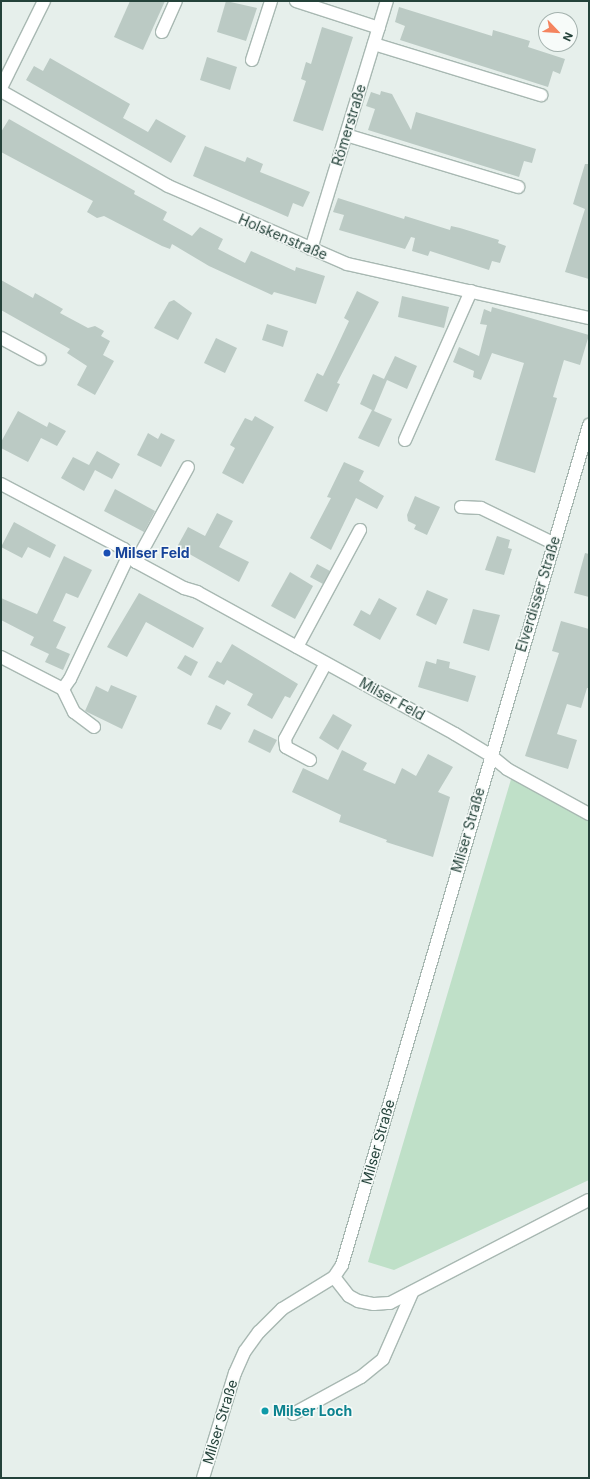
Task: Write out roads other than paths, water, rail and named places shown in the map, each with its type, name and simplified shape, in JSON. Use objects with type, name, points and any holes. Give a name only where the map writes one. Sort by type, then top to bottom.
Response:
[{"type":"street","points":[[1,88],[44,1]]},
{"type":"street","points":[[162,32],[176,1]]},
{"type":"street","points":[[252,60],[271,1]]},
{"type":"street","points":[[296,1],[379,28]]},
{"type":"street","name":"Römerstraße","points":[[311,249],[387,1]]},
{"type":"street","points":[[374,44],[541,95]]},
{"type":"street","name":"Holskenstraße","points":[[1,91],[168,186],[347,264],[589,318]]},
{"type":"street","points":[[346,135],[518,186]]},
{"type":"street","points":[[406,440],[471,291]]},
{"type":"street","points":[[1,338],[40,359]]},
{"type":"street","name":"Elverdisser Straße","points":[[489,759],[589,425]]},
{"type":"street","points":[[62,690],[70,678],[133,559],[188,467]]},
{"type":"street","name":"Milser Feld","points":[[1,484],[118,545],[133,559],[184,588],[198,592],[326,663],[489,759],[589,814]]},
{"type":"street","points":[[461,507],[481,508],[553,543]]},
{"type":"street","points":[[297,647],[360,530]]},
{"type":"street","points":[[1,657],[62,690],[74,712],[94,727]]},
{"type":"street","points":[[310,760],[286,747],[285,739],[326,663]]},
{"type":"street","name":"Milser Straße","points":[[203,1478],[235,1373],[245,1351],[259,1332],[282,1309],[334,1277],[342,1265],[489,759]]},
{"type":"street","points":[[334,1277],[349,1296],[358,1301],[374,1304],[390,1302],[412,1293],[589,1200]]},
{"type":"street","points":[[293,1414],[361,1377],[383,1359],[412,1293]]},
{"type":"place","name":"Milser Feld","points":[[107,553]]},
{"type":"place","name":"Milser Loch","points":[[265,1411]]}]
